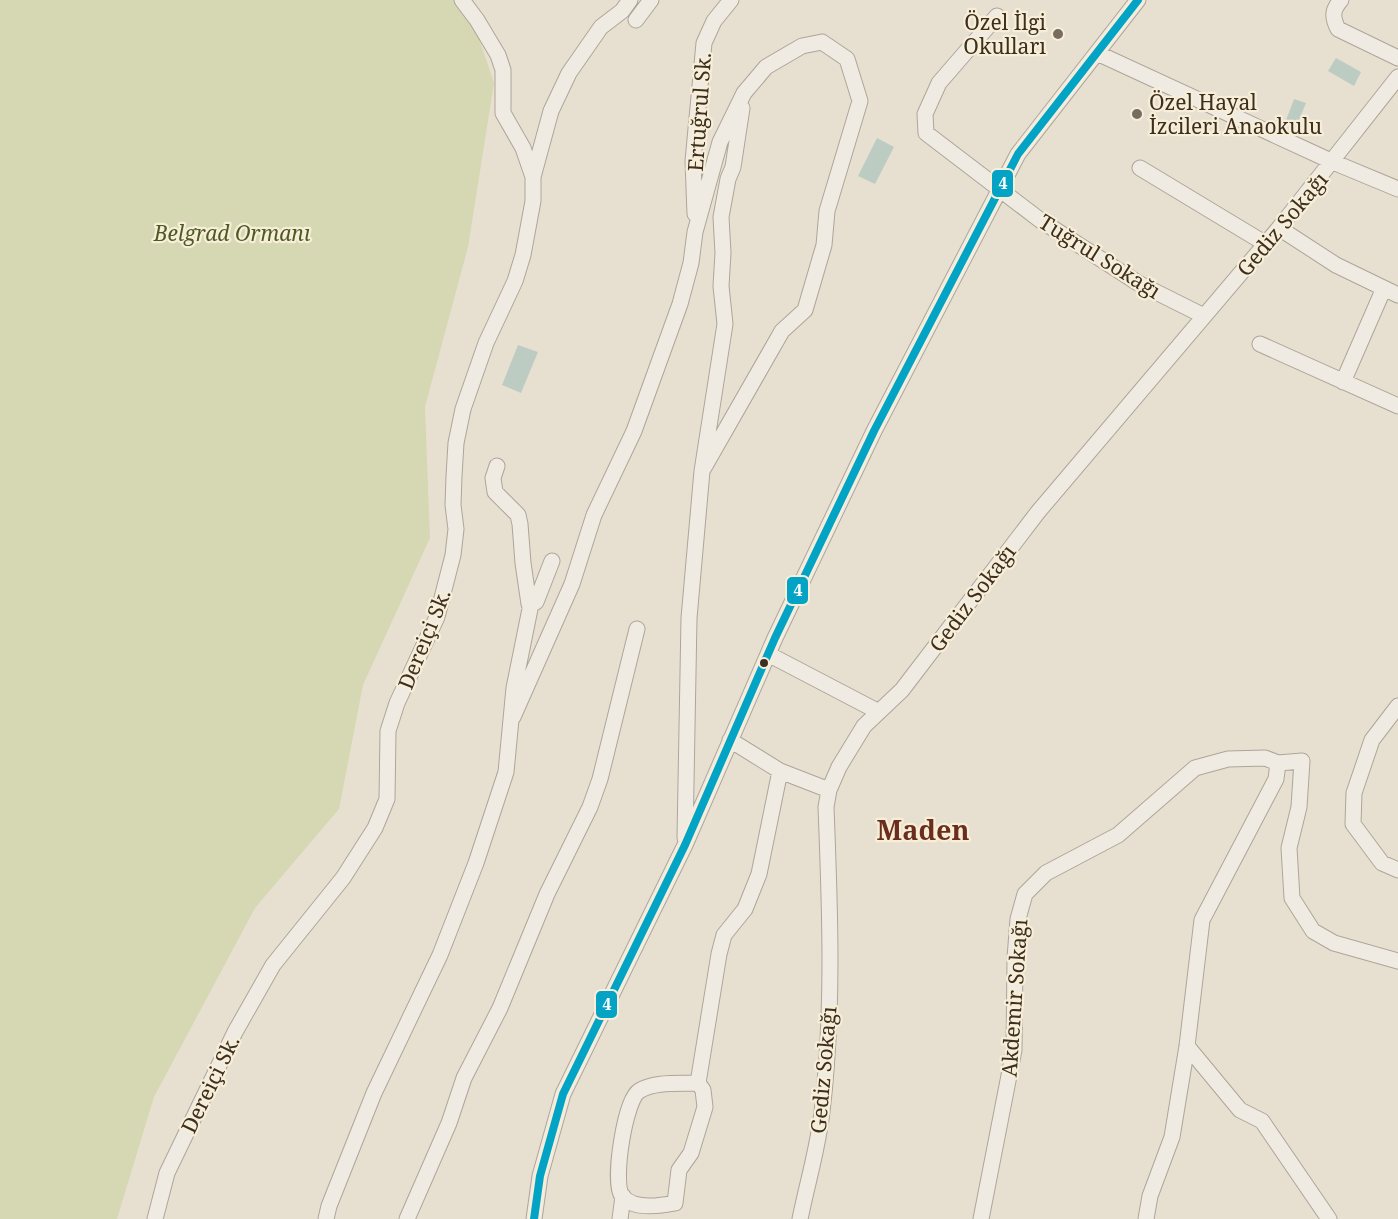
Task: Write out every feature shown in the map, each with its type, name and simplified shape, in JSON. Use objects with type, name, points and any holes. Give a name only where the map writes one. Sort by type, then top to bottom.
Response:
[{"type":"street","points":[[462,0],[498,55],[503,70],[503,113],[524,148],[533,177]]},
{"type":"street","name":"Dereiçi Sk.","points":[[155,1219],[167,1173],[235,1032],[273,965],[343,878],[375,828],[387,799],[388,731],[397,703],[437,617],[453,555],[456,529],[453,476],[456,443],[463,409],[486,343],[515,280],[523,255],[533,201],[533,177],[551,111],[569,73],[601,27],[622,11],[630,0]]},
{"type":"street","points":[[636,20],[651,0]]},
{"type":"street","name":"Ertuğrul Sk.","points":[[695,232],[693,161],[704,43],[714,21],[731,0]]},
{"type":"street","points":[[534,1219],[540,1176],[563,1094],[685,845],[768,654],[874,431],[1018,154],[1138,0]]},
{"type":"street","points":[[1333,3],[1334,19],[1338,29],[1398,58]]},
{"type":"street","name":"Tuğrul Sokağı","points":[[998,16],[939,83],[925,114],[926,133],[1040,220],[1138,283],[1204,316]]},
{"type":"street","points":[[513,717],[572,584],[594,514],[634,431],[680,304],[691,263],[695,232],[720,142],[744,93],[766,67],[802,46],[822,42],[847,59],[860,101],[827,211],[824,245],[806,310],[782,331],[702,471]]},
{"type":"street","points":[[1097,53],[1333,162],[1398,189]]},
{"type":"street","name":"Gediz Sokağı","points":[[800,1219],[822,1115],[828,1050],[831,956],[826,807],[829,790],[839,766],[864,726],[902,690],[1038,512],[1266,244],[1398,77]]},
{"type":"street","points":[[685,845],[688,618],[702,471],[724,324],[721,286],[723,253],[721,217],[733,167],[744,93]]},
{"type":"street","points":[[1140,168],[1266,244]]},
{"type":"street","points":[[1279,228],[1336,265],[1391,292],[1344,381]]},
{"type":"street","points":[[1260,344],[1398,406]]},
{"type":"street","points":[[326,1219],[329,1206],[374,1093],[440,955],[476,863],[506,772],[514,688],[531,604],[529,604],[525,583],[518,514],[495,492],[493,478],[497,466]]},
{"type":"street","points":[[531,604],[537,602],[552,561]]},
{"type":"street","points":[[407,1219],[449,1123],[464,1078],[500,1008],[547,894],[590,807],[600,779],[637,629]]},
{"type":"street","points":[[768,654],[879,712]]},
{"type":"street","points":[[1398,706],[1372,740],[1354,793],[1353,824],[1382,863],[1398,870]]},
{"type":"street","points":[[730,740],[780,771],[829,790]]},
{"type":"street","name":"Akdemir Sokağı","points":[[981,1219],[1014,1050],[1015,958],[1018,919],[1025,894],[1046,873],[1118,835],[1195,768],[1228,759],[1265,758],[1278,764],[1302,760],[1299,807],[1289,848],[1292,898],[1314,931],[1334,943],[1398,961]]},
{"type":"street","points":[[1146,1219],[1150,1196],[1172,1137],[1187,1046],[1202,920],[1276,779],[1278,764]]},
{"type":"street","points":[[622,1196],[634,1203],[657,1207],[675,1203],[679,1170],[691,1153],[705,1107],[703,1090],[698,1083],[719,954],[724,935],[745,909],[759,874],[780,771]]},
{"type":"street","points":[[1187,1046],[1240,1110],[1262,1121],[1329,1219]]},
{"type":"street","points":[[620,1219],[622,1196],[617,1181],[622,1141],[631,1102],[637,1092],[648,1086],[698,1083]]},
{"type":"green space","name":"Belgrad Ormanı","points":[[0,0],[466,0],[494,83],[468,247],[425,407],[430,538],[363,685],[339,809],[255,908],[154,1097],[117,1219],[0,1219]]},
{"type":"shaded area","points":[[1336,58],[1361,72],[1354,86],[1328,71]]},
{"type":"shaded area","points":[[1294,99],[1306,103],[1296,127],[1285,123]]},
{"type":"shaded area","points":[[877,138],[894,147],[875,184],[858,176]]},
{"type":"shaded area","points":[[518,345],[538,352],[521,393],[502,385]]},
{"type":"transit line","name":"4","points":[[534,1219],[540,1176],[563,1094],[685,845],[775,638],[874,431],[1018,154],[1138,0]]},
{"type":"place","name":"Özel İlgi Okulları","points":[[1058,34]]},
{"type":"place","name":"Özel Hayal İzcileri Anaokulu","points":[[1137,114]]},
{"type":"district","name":"Maden","points":[[923,829]]}]
